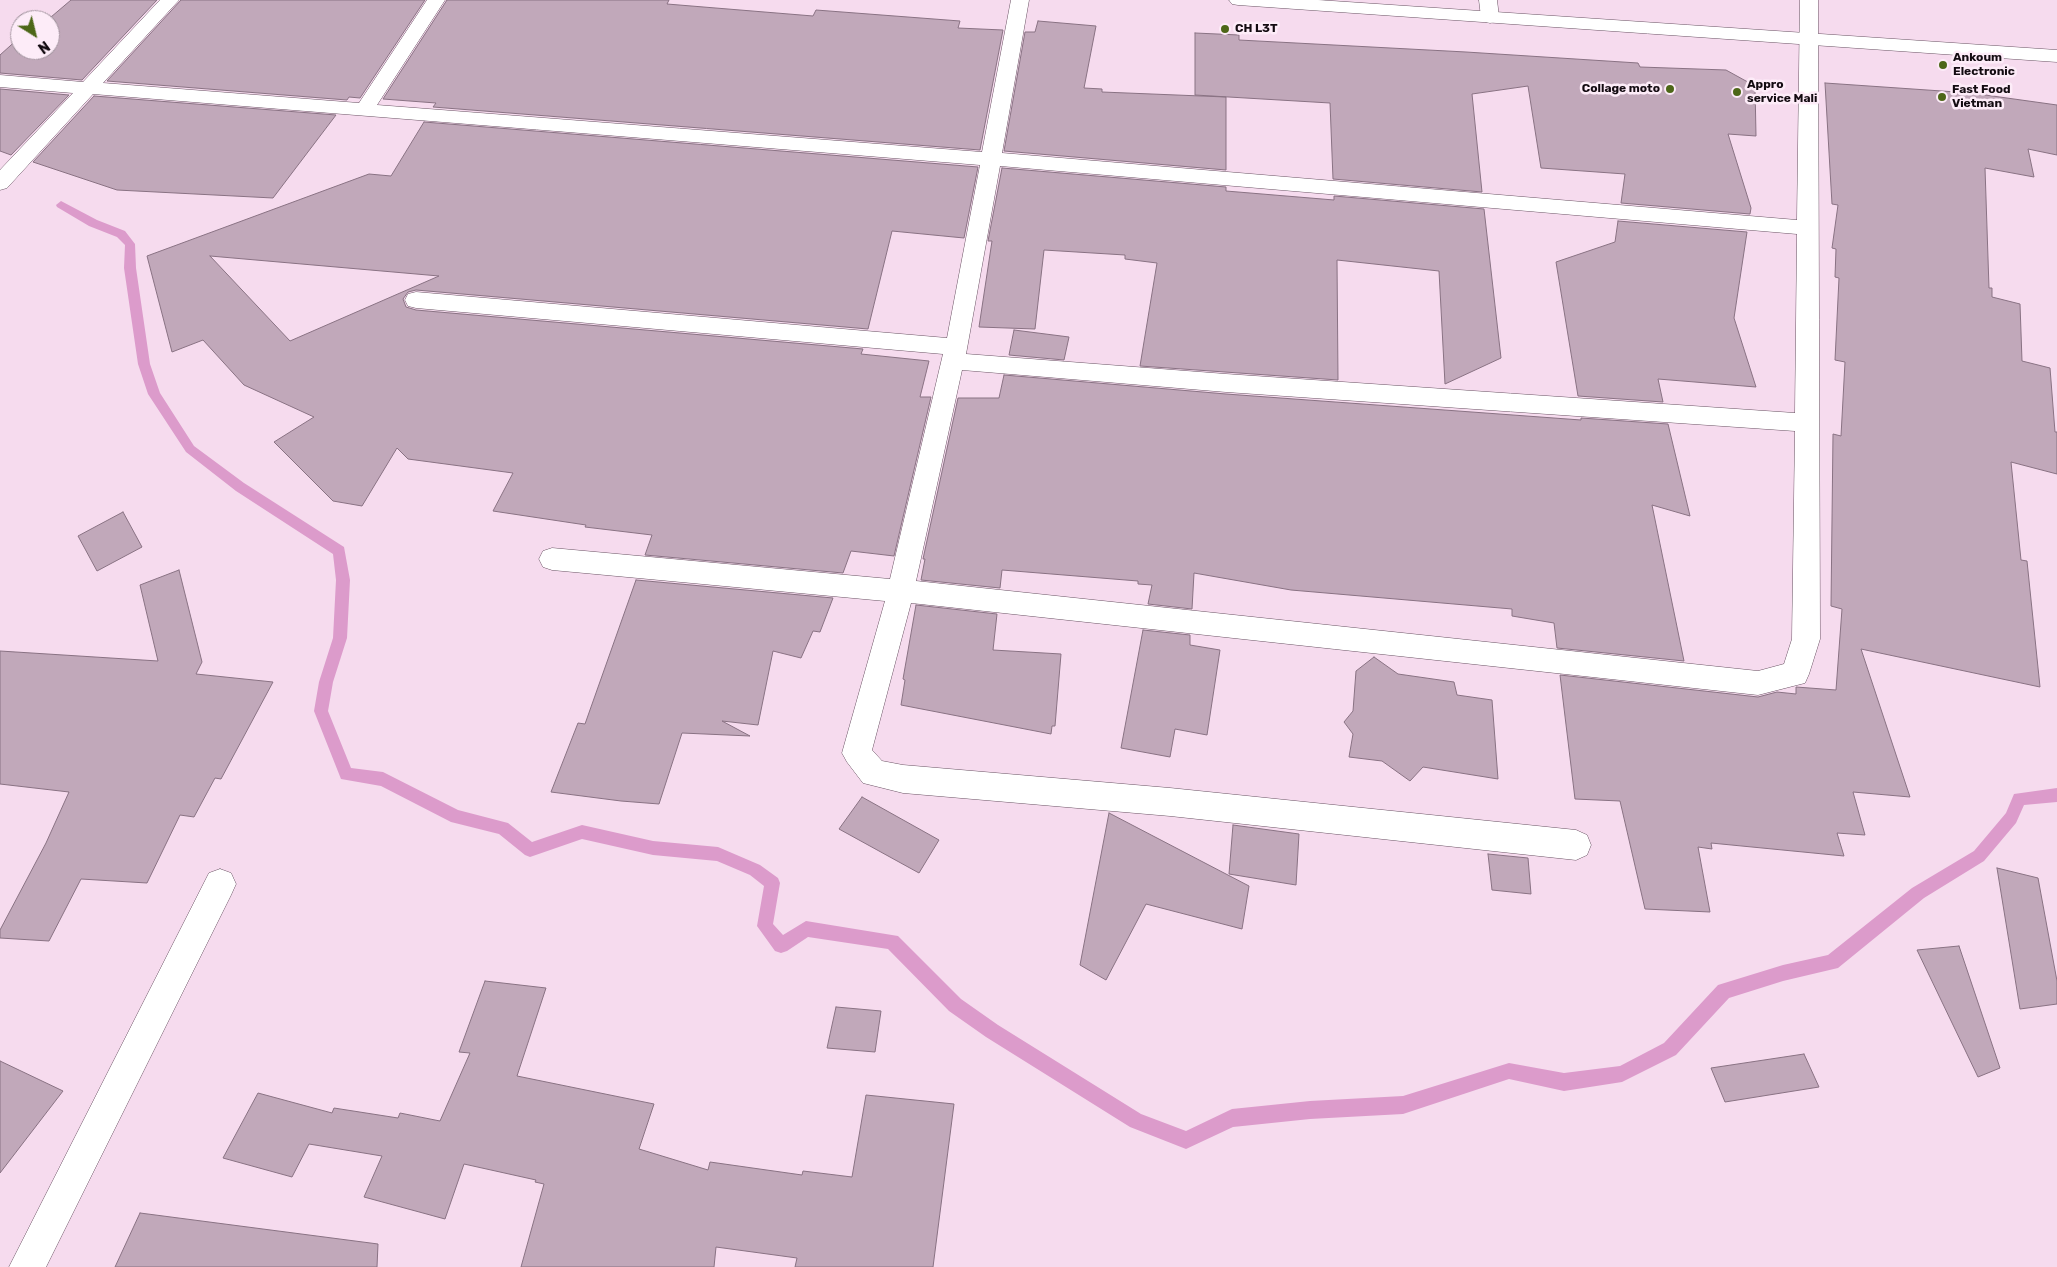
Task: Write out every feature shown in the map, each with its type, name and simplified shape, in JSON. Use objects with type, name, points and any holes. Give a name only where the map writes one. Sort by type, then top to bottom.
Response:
[{"type":"street","points":[[0,183],[170,0]]},
{"type":"street","points":[[364,110],[436,0]]},
{"type":"street","points":[[1020,0],[992,159],[954,354],[901,590],[857,753],[873,774],[903,779],[1170,802],[1576,845]]},
{"type":"street","points":[[1238,0],[1489,9],[1808,39],[2057,56]]},
{"type":"street","points":[[552,559],[901,590],[1309,636],[1758,683],[1795,674],[1806,638],[1809,0]]},
{"type":"street","points":[[0,80],[992,159],[1808,228]]},
{"type":"street","points":[[416,300],[1226,383],[1808,423]]},
{"type":"street","points":[[27,1267],[220,884]]},
{"type":"building","points":[[71,0],[157,0],[82,80],[0,73],[0,55],[10,46],[10,60],[60,60],[59,10]]},
{"type":"building","points":[[181,0],[425,0],[360,98],[349,97],[347,100],[107,81]]},
{"type":"building","points":[[447,0],[669,0],[667,4],[813,16],[816,10],[960,21],[958,28],[1003,30],[980,150],[433,107],[436,103],[383,99]]},
{"type":"building","points":[[1038,21],[1096,26],[1084,88],[1102,89],[1102,92],[1226,97],[1226,170],[1004,151],[1025,32],[1035,32]]},
{"type":"building","points":[[1195,33],[1239,35],[1239,40],[1638,63],[1640,67],[1726,70],[1755,86],[1756,136],[1728,134],[1751,208],[1750,214],[1621,203],[1625,174],[1541,168],[1528,86],[1472,94],[1482,192],[1333,179],[1330,103],[1195,95]]},
{"type":"building","points":[[1825,83],[1971,93],[2057,105],[2057,155],[2028,149],[2034,177],[1985,168],[1989,288],[1992,288],[1992,297],[2020,304],[2022,361],[2050,368],[2055,432],[2057,432],[2057,474],[2011,462],[2021,560],[2027,561],[2040,687],[1861,649],[1910,797],[1853,792],[1865,835],[1837,833],[1844,856],[1711,843],[1712,849],[1698,847],[1710,912],[1645,909],[1620,801],[1575,799],[1560,675],[1758,697],[1777,692],[1796,694],[1796,687],[1836,690],[1842,609],[1831,606],[1833,434],[1841,436],[1845,362],[1835,360],[1839,278],[1835,277],[1836,249],[1832,248],[1838,205],[1832,204]]},
{"type":"building","points":[[0,89],[69,95],[11,155],[0,151]]},
{"type":"building","points":[[94,96],[336,115],[273,198],[117,190],[33,162]]},
{"type":"building","points":[[424,122],[978,167],[964,238],[892,231],[868,329],[416,290],[408,292],[403,299],[406,307],[416,310],[863,349],[861,354],[929,361],[920,397],[931,397],[894,556],[851,551],[843,573],[645,555],[652,535],[585,527],[586,525],[493,511],[513,473],[408,459],[397,448],[362,506],[333,501],[274,442],[314,417],[244,385],[203,340],[172,352],[147,256],[369,174],[391,176]],"holes":[[[210,256],[439,276],[290,341]]]},
{"type":"building","points":[[1002,168],[1226,187],[1226,191],[1334,200],[1334,196],[1484,209],[1501,358],[1445,384],[1439,271],[1337,260],[1338,380],[1140,366],[1157,263],[1125,259],[1125,255],[1044,250],[1035,329],[979,327],[992,241],[988,241]]},
{"type":"building","points":[[1618,221],[1747,232],[1734,318],[1756,387],[1658,379],[1663,402],[1578,396],[1556,262],[1615,242]]},
{"type":"building","points":[[1014,330],[1069,337],[1064,360],[1009,355]]},
{"type":"building","points":[[1004,375],[1226,394],[1581,420],[1581,418],[1668,424],[1690,516],[1652,505],[1684,661],[1557,648],[1554,623],[1512,616],[1512,609],[1291,590],[1194,573],[1192,609],[1148,604],[1152,585],[1138,584],[1138,581],[1002,570],[1000,588],[921,580],[925,559],[923,559],[958,398],[999,398]]},
{"type":"building","points":[[123,512],[142,547],[97,571],[78,536]]},
{"type":"building","points":[[179,570],[202,662],[196,674],[273,682],[221,779],[215,778],[194,817],[180,815],[147,883],[81,879],[49,941],[0,938],[0,930],[46,843],[69,792],[0,784],[0,651],[158,661],[140,585]]},
{"type":"building","points":[[636,580],[833,598],[820,632],[813,631],[801,658],[773,651],[758,725],[722,721],[750,736],[682,733],[659,804],[551,792],[578,723],[585,724]]},
{"type":"building","points":[[916,605],[997,614],[993,650],[1061,654],[1055,726],[1052,726],[1051,734],[901,705],[905,680],[903,679]]},
{"type":"building","points":[[1143,630],[1190,635],[1190,645],[1220,650],[1207,735],[1175,729],[1170,757],[1121,748]]},
{"type":"building","points":[[1374,657],[1398,674],[1454,682],[1457,695],[1492,700],[1498,779],[1423,767],[1410,781],[1382,761],[1349,757],[1353,734],[1344,722],[1353,711],[1356,671]]},
{"type":"building","points":[[862,797],[939,840],[919,873],[839,829]]},
{"type":"building","points":[[1109,813],[1249,886],[1242,929],[1146,904],[1106,980],[1080,965]]},
{"type":"building","points":[[1233,825],[1299,834],[1296,885],[1229,874]]},
{"type":"building","points":[[1488,854],[1528,858],[1531,894],[1492,890]]},
{"type":"building","points":[[1997,868],[2038,878],[2057,981],[2057,1004],[2020,1009]]},
{"type":"building","points":[[1959,946],[2000,1068],[1978,1077],[1917,950]]},
{"type":"building","points":[[485,981],[546,988],[517,1076],[654,1104],[639,1149],[708,1170],[710,1162],[802,1175],[803,1171],[852,1177],[866,1095],[954,1104],[933,1267],[795,1267],[797,1258],[716,1247],[714,1267],[521,1267],[544,1184],[535,1182],[536,1180],[464,1164],[445,1219],[364,1197],[382,1156],[309,1144],[292,1177],[223,1158],[258,1093],[332,1113],[334,1108],[398,1118],[400,1113],[440,1121],[470,1053],[459,1052]]},
{"type":"building","points":[[836,1007],[881,1011],[875,1052],[827,1048]]},
{"type":"building","points":[[1804,1054],[1819,1087],[1725,1102],[1711,1068]]},
{"type":"building","points":[[0,1061],[63,1091],[0,1173]]},
{"type":"building","points":[[140,1213],[378,1244],[377,1267],[115,1267]]},
{"type":"waterway","points":[[61,205],[93,223],[121,234],[130,244],[130,268],[144,364],[154,394],[190,449],[240,487],[339,551],[343,580],[340,638],[326,682],[321,711],[346,774],[383,779],[456,817],[503,828],[530,850],[582,832],[653,848],[718,854],[755,870],[772,883],[765,926],[781,945],[806,929],[892,942],[955,1005],[992,1031],[1136,1121],[1186,1140],[1232,1118],[1310,1110],[1403,1105],[1509,1071],[1564,1082],[1622,1074],[1670,1049],[1724,991],[1783,973],[1832,962],[1918,893],[1979,856],[2011,818],[2019,799],[2057,795]]},
{"type":"place","name":"CH L3T","points":[[1225,29]]},
{"type":"place","name":"Ankoum Electronic","points":[[1943,65]]},
{"type":"place","name":"Collage moto","points":[[1670,89]]},
{"type":"place","name":"Appro service Mali","points":[[1737,92]]},
{"type":"place","name":"Fast Food Vietman","points":[[1942,97]]}]
